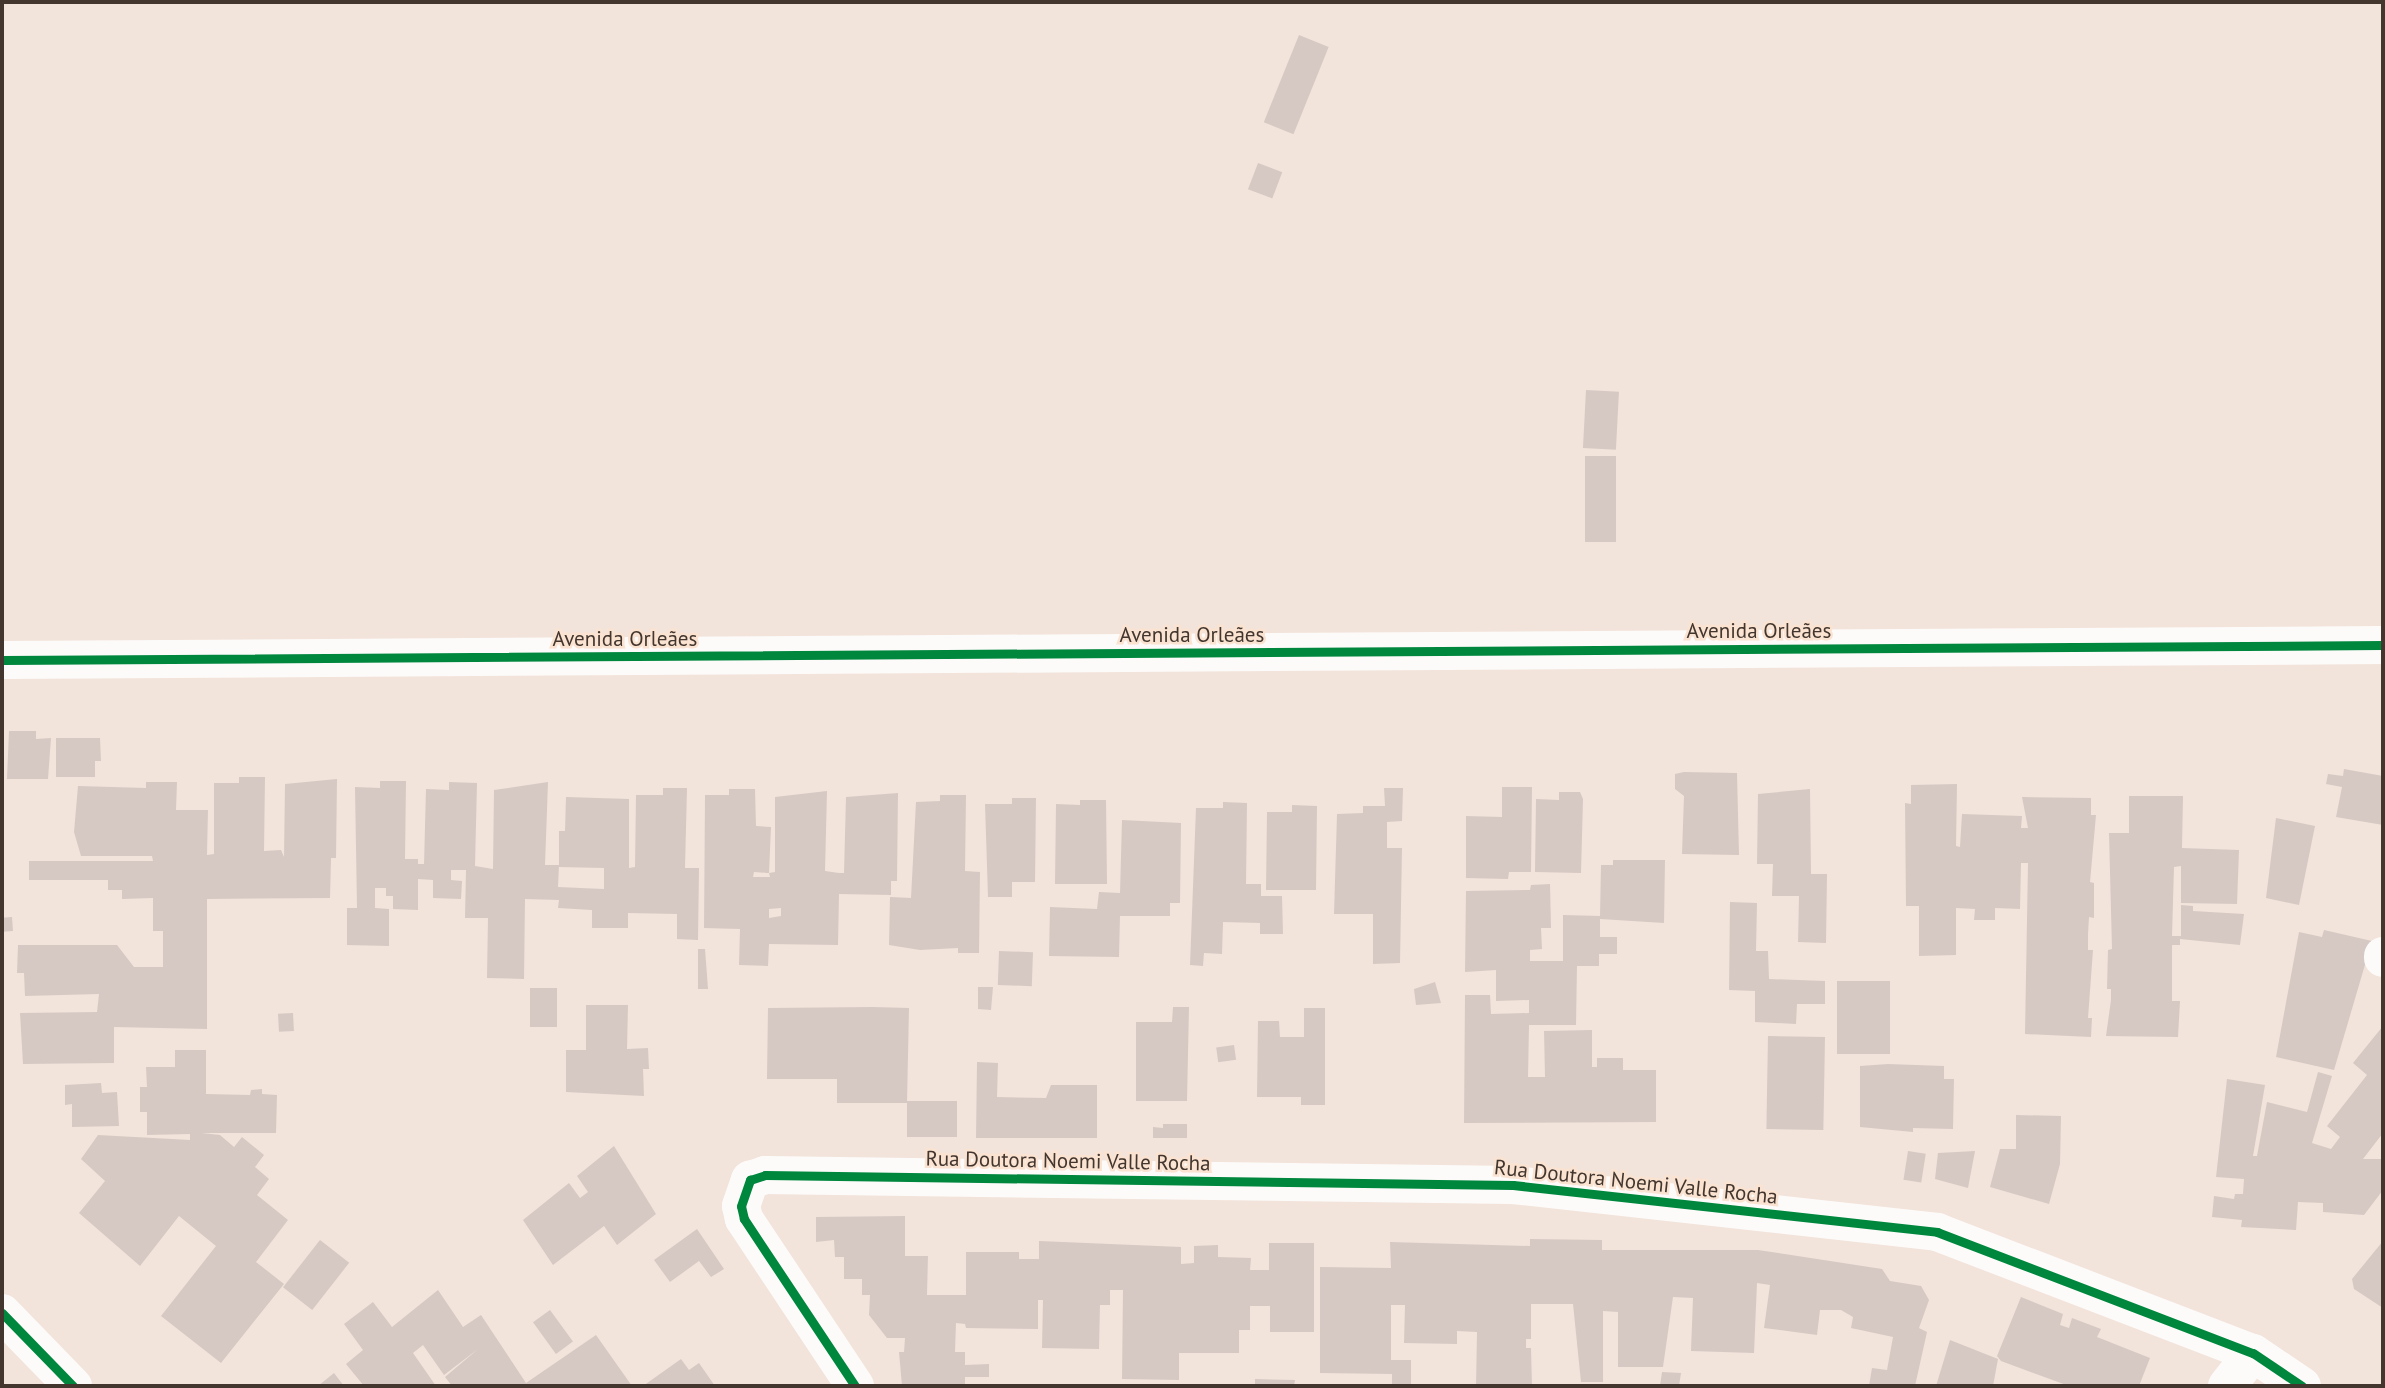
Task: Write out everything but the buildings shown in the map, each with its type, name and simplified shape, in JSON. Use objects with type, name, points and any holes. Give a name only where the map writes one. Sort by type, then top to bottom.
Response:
[{"type":"street","name":"Avenida Orleães","points":[[2,660],[2383,645]]},
{"type":"street","name":"Rua Doutora Noemi Valle Rocha","points":[[855,1386],[744,1219],[743,1193],[750,1180],[765,1175],[1513,1185],[1937,1232],[2253,1353],[2302,1386]]},
{"type":"street","points":[[2,1313],[73,1386]]},
{"type":"street","points":[[2227,1386],[2253,1353]]},
{"type":"cycle path","points":[[2,660],[2383,645]]},
{"type":"cycle path","points":[[855,1386],[744,1219],[741,1206],[750,1180],[765,1175],[1513,1185],[1937,1232],[2253,1353],[2302,1386]]},
{"type":"cycle path","points":[[2,1313],[73,1386]]}]
